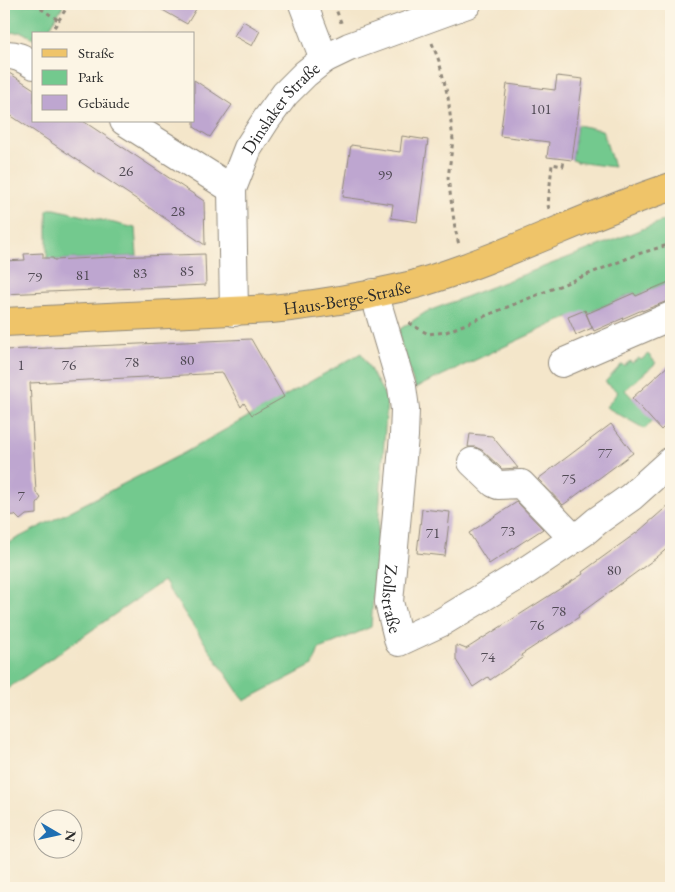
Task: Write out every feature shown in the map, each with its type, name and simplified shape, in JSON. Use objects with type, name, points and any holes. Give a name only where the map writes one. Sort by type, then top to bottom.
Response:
[{"type":"main road","name":"Haus-Berge-Straße","points":[[4,322],[234,312],[308,305],[374,293],[415,284],[465,268],[622,204],[671,187]]},
{"type":"street","points":[[304,4],[324,59]]},
{"type":"street","name":"Dinslaker Straße","points":[[234,312],[232,189],[248,148],[285,94],[324,59],[349,47],[467,4]]},
{"type":"street","points":[[4,55],[22,58],[32,64]]},
{"type":"street","points":[[126,122],[232,189]]},
{"type":"street","name":"Zollstraße","points":[[374,293],[402,387],[405,409],[389,602],[399,642],[442,622],[574,539],[630,497],[671,461]]},
{"type":"street","points":[[562,363],[671,316]]},
{"type":"street","points":[[472,462],[494,484],[521,484],[574,539]]},
{"type":"path","points":[[34,4],[58,20]]},
{"type":"path","points":[[51,32],[69,4]]},
{"type":"path","points":[[422,20],[439,61],[448,96],[453,140],[448,178],[454,228],[465,268]]},
{"type":"path","points":[[559,231],[548,205],[552,164],[563,166],[564,159]]},
{"type":"path","points":[[382,322],[403,319],[428,334],[446,332],[638,254],[671,244]]},
{"type":"green space","points":[[4,4],[64,4],[47,32],[32,32],[32,38],[22,32],[4,33]]},
{"type":"green space","points":[[577,125],[602,130],[614,167],[572,160]]},
{"type":"green space","points":[[49,209],[135,228],[137,256],[54,260],[47,258],[47,211]]},
{"type":"green space","points":[[671,218],[671,281],[636,296],[634,293],[586,314],[568,317],[415,388],[399,337],[400,329],[426,312]]},
{"type":"green space","points":[[361,353],[387,399],[371,627],[319,649],[313,665],[244,701],[163,581],[4,691],[4,545],[184,453]]},
{"type":"green space","points":[[648,354],[656,363],[625,390],[653,420],[645,429],[606,407],[618,392],[605,382],[622,364],[624,366],[630,361],[632,363],[639,358],[641,360]]},
{"type":"building","points":[[152,4],[199,4],[187,24]]},
{"type":"building","points":[[243,21],[260,31],[252,46],[234,36]]},
{"type":"building","points":[[4,71],[6,71],[32,88],[32,122],[85,122],[204,201],[205,245],[4,111]]},
{"type":"building","points":[[557,76],[583,79],[572,160],[547,157],[549,142],[500,136],[507,84],[555,90]]},
{"type":"building","points":[[195,81],[232,105],[210,137],[194,127]]},
{"type":"building","points":[[402,136],[428,140],[417,222],[391,218],[393,204],[343,197],[351,145],[400,152]]},
{"type":"building","points":[[43,253],[43,258],[53,258],[54,260],[205,254],[206,285],[4,294],[4,261],[25,260],[24,254]]},
{"type":"building","points":[[671,281],[671,301],[642,310],[594,331],[586,314],[634,293],[636,296]]},
{"type":"building","points":[[585,310],[592,328],[576,335],[568,317]]},
{"type":"building","points":[[251,339],[284,397],[252,415],[244,403],[241,407],[223,373],[30,383],[36,492],[41,498],[37,503],[37,514],[26,515],[20,520],[15,515],[4,516],[4,350]]},
{"type":"building","points":[[671,363],[671,420],[661,430],[632,398]]},
{"type":"building","points":[[611,424],[633,453],[563,505],[538,479]]},
{"type":"building","points":[[470,434],[492,436],[518,468],[502,469],[482,450],[468,447]]},
{"type":"building","points":[[517,502],[543,529],[489,564],[469,533]]},
{"type":"building","points":[[671,503],[671,545],[578,615],[579,617],[521,655],[523,658],[490,680],[488,677],[473,687],[456,660],[456,645],[466,649],[583,574],[582,572],[639,531]]},
{"type":"building","points":[[422,509],[450,512],[445,556],[417,553]]}]
